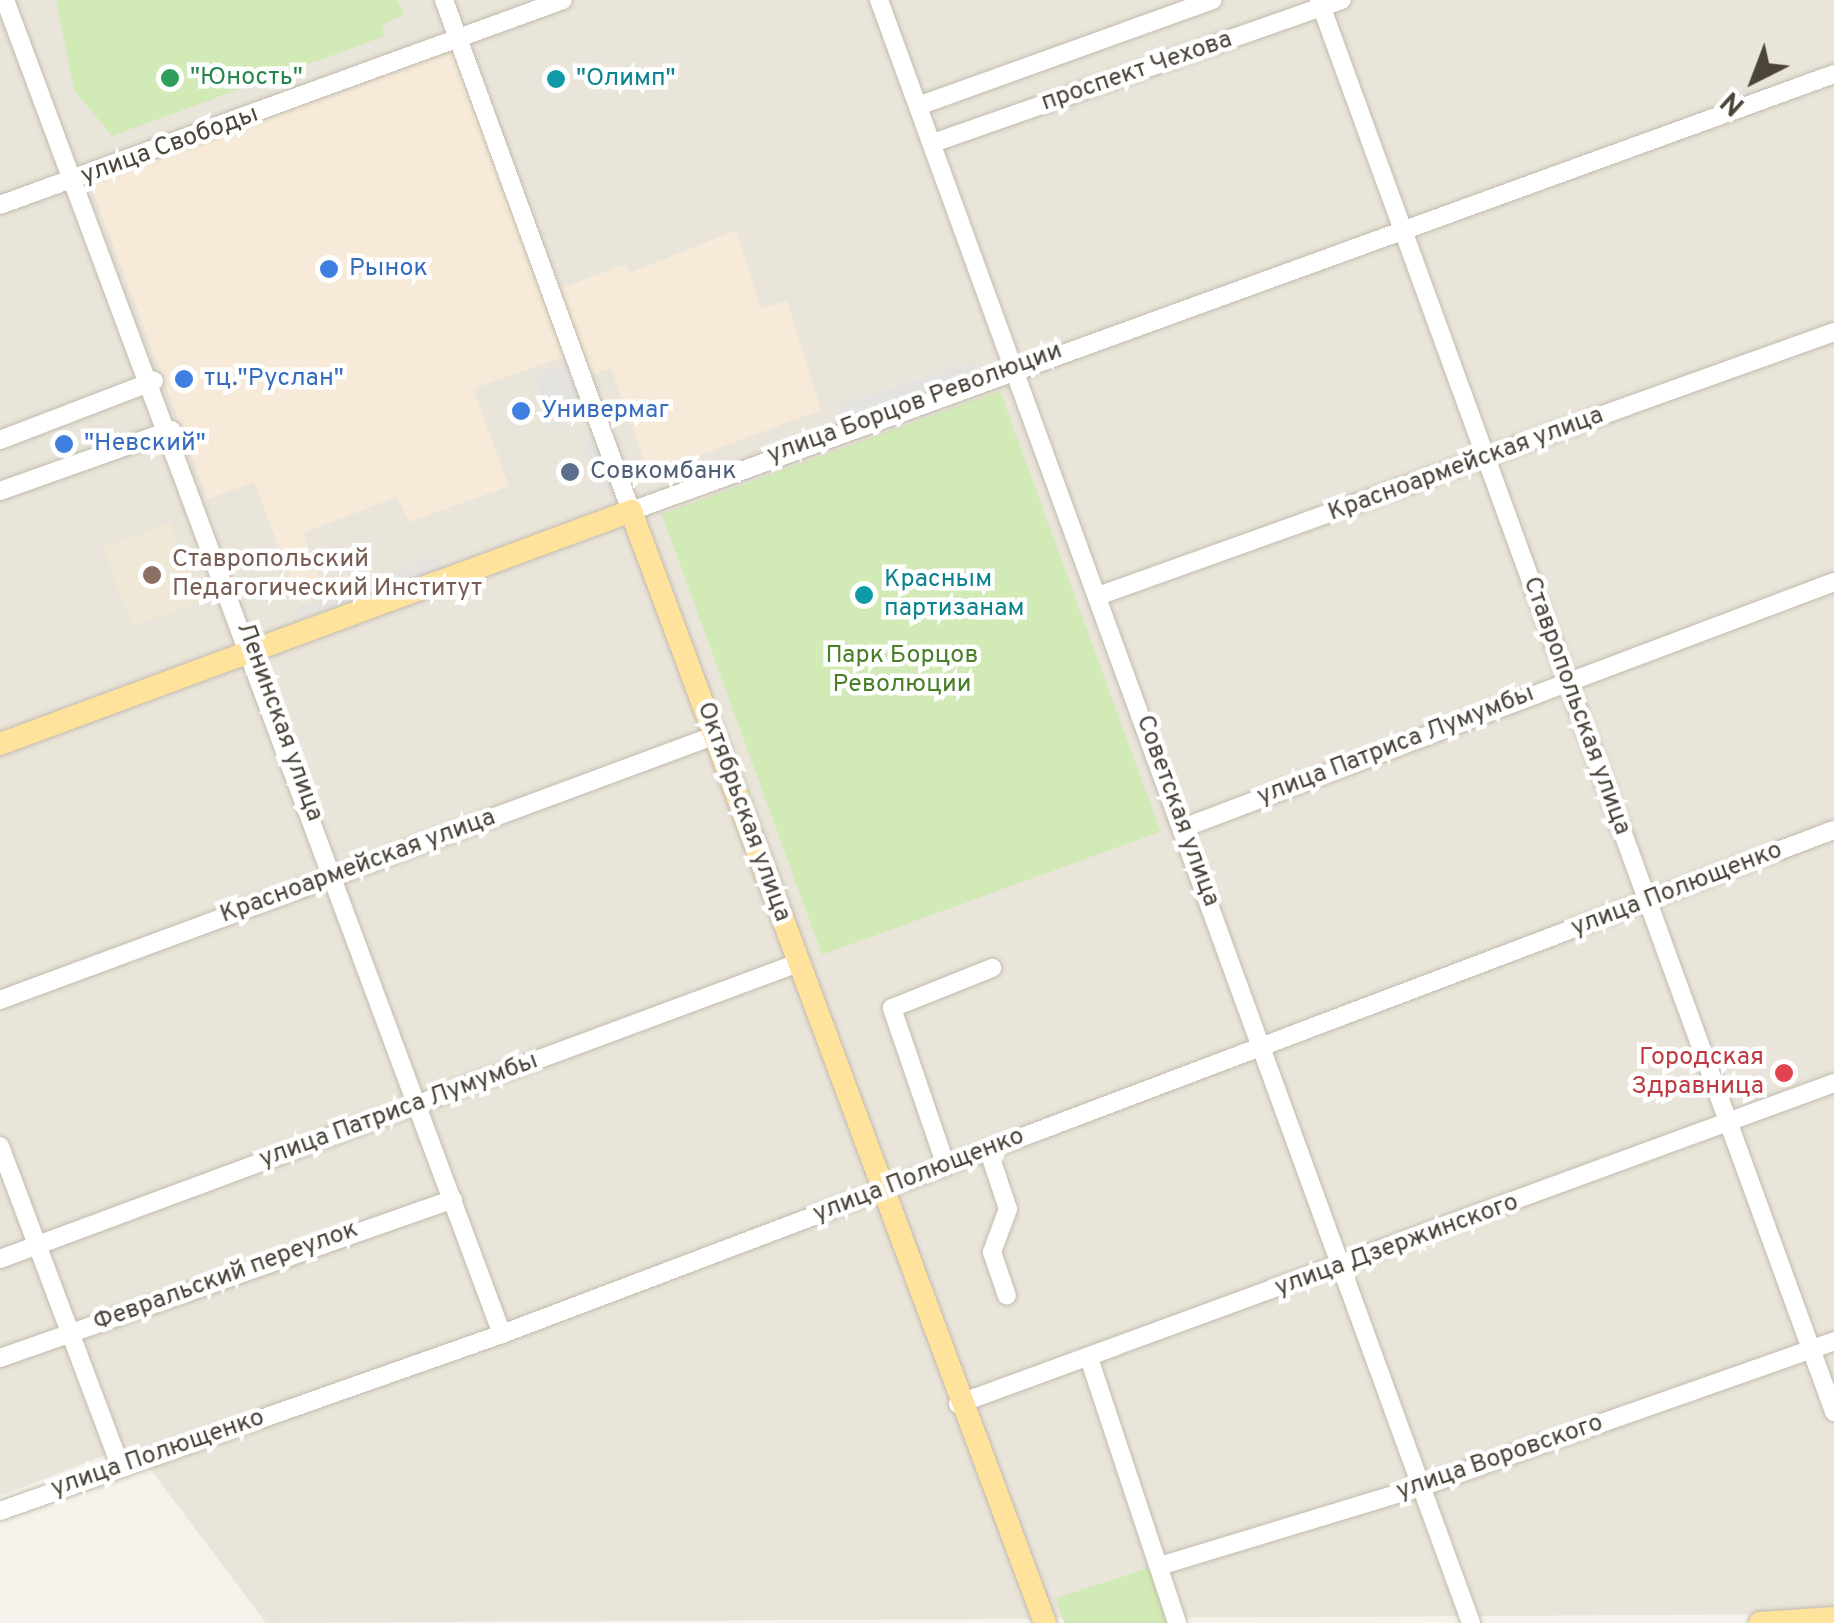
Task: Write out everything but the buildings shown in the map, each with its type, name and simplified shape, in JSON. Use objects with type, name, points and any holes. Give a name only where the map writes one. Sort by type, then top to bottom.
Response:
[{"type":"main road","name":"улица Борцов Революции","points":[[0,744],[631,511]]},
{"type":"main road","name":"Октябрьская улица","points":[[631,511],[716,734],[958,1404],[1045,1623]]},
{"type":"main road","points":[[1760,1623],[1834,1618]]},
{"type":"street","name":"Ленинская улица","points":[[5,0],[154,381],[502,1334]]},
{"type":"street","name":"Октябрьская улица","points":[[444,0],[631,511]]},
{"type":"street","name":"улица Свободы","points":[[0,205],[460,42],[563,0]]},
{"type":"street","name":"Советская улица","points":[[879,0],[1344,1266],[1471,1623]]},
{"type":"street","name":"проспект Чехова","points":[[918,106],[1212,0]]},
{"type":"street","name":"проспект Чехова","points":[[932,143],[1320,4],[1342,0]]},
{"type":"street","name":"Ставропольская улица","points":[[1320,4],[1834,1412]]},
{"type":"street","name":"улица Борцов Революции","points":[[631,511],[1014,366],[1402,232],[1834,74]]},
{"type":"street","name":"Красноармейская улица","points":[[1098,596],[1834,332]]},
{"type":"street","points":[[0,440],[154,381]]},
{"type":"street","points":[[0,491],[171,430]]},
{"type":"street","name":"улица Патриса Лумумбы","points":[[1183,828],[1566,680],[1834,582]]},
{"type":"street","name":"Красноармейская улица","points":[[0,1000],[716,734]]},
{"type":"street","name":"улица Полющенко","points":[[0,1510],[502,1334],[1834,830]]},
{"type":"street","name":"улица Патриса Лумумбы","points":[[0,1259],[798,963]]},
{"type":"street","points":[[946,1166],[892,1008],[992,968]]},
{"type":"street","name":"улица Дзержинского","points":[[958,1404],[1344,1266],[1834,1083]]},
{"type":"street","points":[[0,1146],[120,1466]]},
{"type":"street","points":[[988,1150],[1008,1208],[992,1252],[1007,1296]]},
{"type":"street","name":"Февральский переулок","points":[[0,1358],[453,1200]]},
{"type":"street","name":"улица Воровского","points":[[1163,1564],[1422,1486],[1834,1340]]},
{"type":"street","points":[[1089,1358],[1163,1564],[1177,1623]]},
{"type":"shaded area","points":[[0,0],[1834,0],[1834,1614],[266,1623],[132,1445],[0,1496]]},
{"type":"shaded area","name":"Рынок","points":[[456,50],[568,355],[473,389],[509,486],[409,522],[397,497],[303,533],[325,594],[300,603],[254,482],[208,499],[90,183]]},
{"type":"shaded area","points":[[736,230],[761,308],[787,301],[821,410],[649,474],[611,368],[589,376],[557,290],[626,264],[630,273]]},
{"type":"shaded area","points":[[975,361],[979,373],[840,418],[836,406]]},
{"type":"shaded area","points":[[566,365],[585,417],[554,428],[535,376]]},
{"type":"shaded area","points":[[594,436],[612,486],[599,491],[581,441]]},
{"type":"shaded area","name":"Ставропольский Педагогический Институт","points":[[171,523],[200,602],[132,627],[103,548]]},
{"type":"shaded area","points":[[438,555],[444,571],[301,626],[295,610]]},
{"type":"green space","name":"\"Юность\"","points":[[56,0],[397,0],[404,15],[382,25],[385,36],[112,136],[74,90]]},
{"type":"green space","name":"Парк Борцов Революции","points":[[1000,391],[1160,832],[822,955],[662,514]]},
{"type":"green space","points":[[1151,1567],[1169,1623],[1064,1623],[1056,1598]]},
{"type":"place","name":"\"Юность\"","points":[[170,78]]},
{"type":"place","name":"\"Олимп\"","points":[[556,79]]},
{"type":"place","name":"Рынок","points":[[329,269]]},
{"type":"place","name":"тц.\"Руслан\"","points":[[184,379]]},
{"type":"place","name":"Универмаг","points":[[521,411]]},
{"type":"place","name":"\"Невский\"","points":[[64,444]]},
{"type":"place","name":"Совкомбанк","points":[[570,472]]},
{"type":"place","name":"Ставропольский Педагогический Институт","points":[[152,575]]},
{"type":"place","name":"Красным партизанам","points":[[864,595]]},
{"type":"place","name":"Городская Здравница","points":[[1784,1073]]}]
